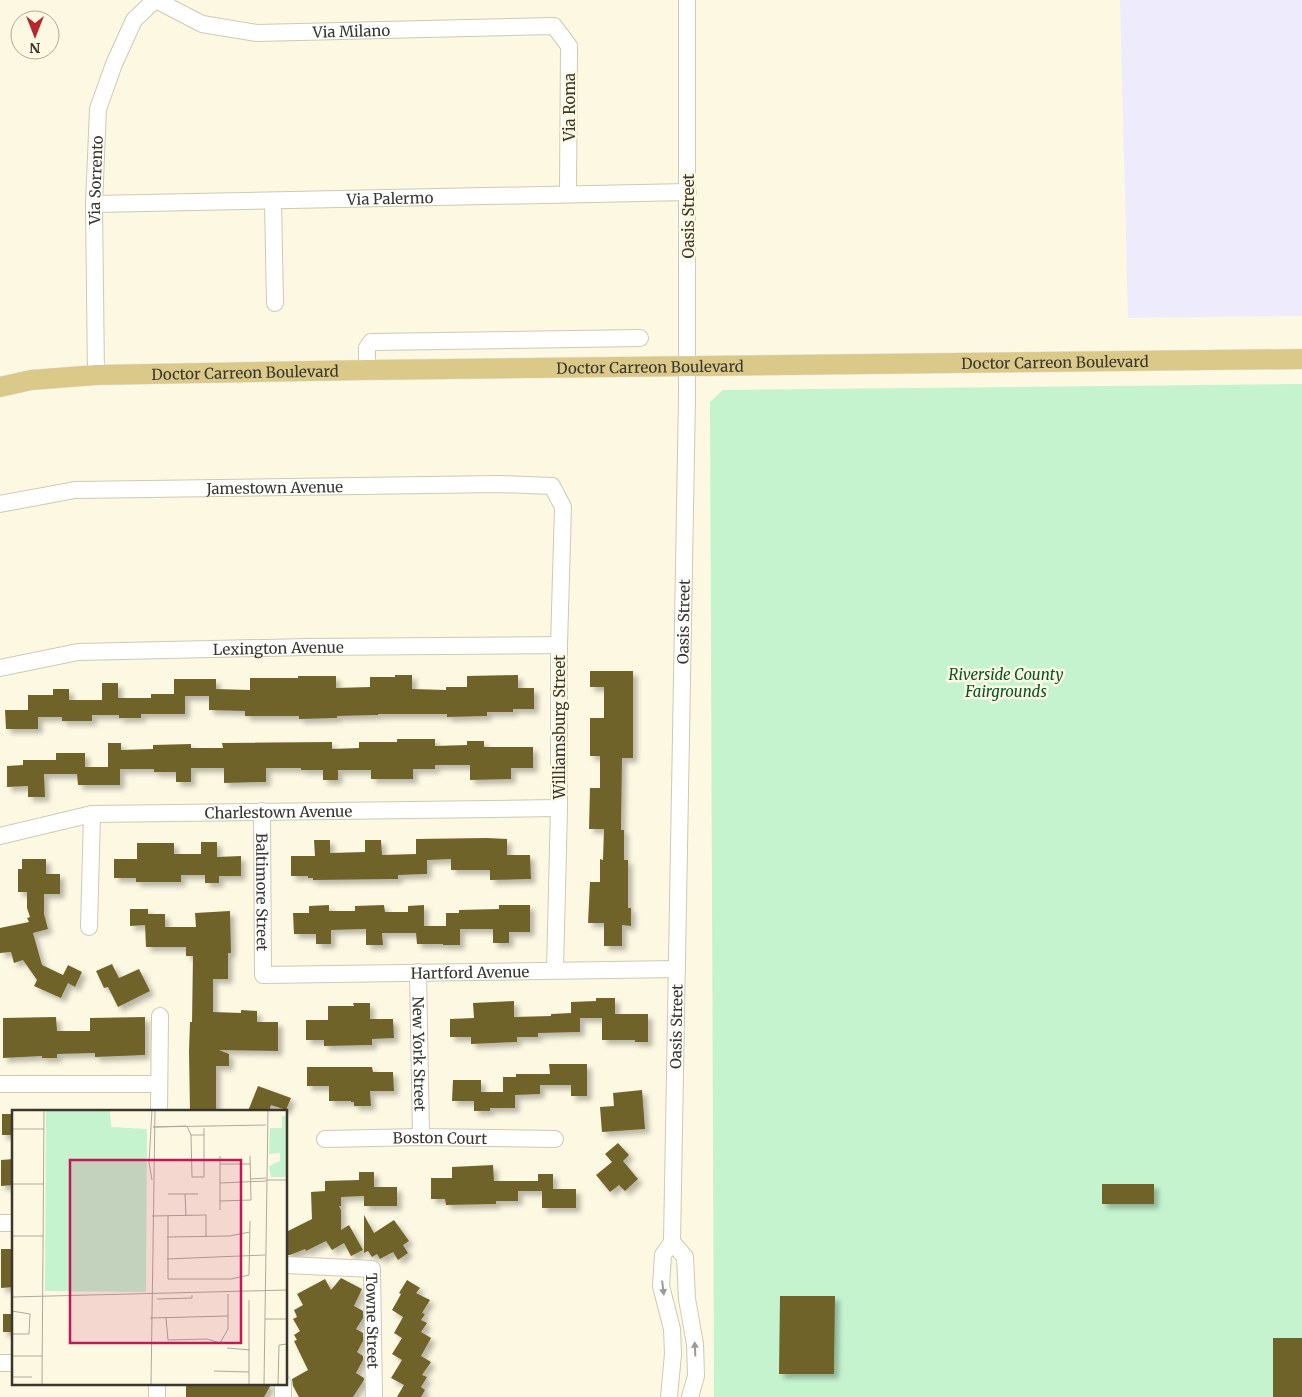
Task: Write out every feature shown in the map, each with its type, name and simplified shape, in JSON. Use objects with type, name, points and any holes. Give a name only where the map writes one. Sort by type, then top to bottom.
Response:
[{"type":"main road","name":"Doctor Carreon Boulevard","points":[[0,387],[31,380],[96,375],[1302,359]]},
{"type":"street","name":"Via Milano","points":[[155,0],[202,24],[257,33],[554,26]]},
{"type":"street","name":"Via Sorrento","points":[[96,375],[94,204],[98,109],[114,64],[134,20],[155,0]]},
{"type":"street","name":"Oasis Street","points":[[669,1397],[673,1354],[672,1329],[661,1286],[663,1256],[672,1242],[688,367],[687,0]]},
{"type":"street","name":"Via Roma","points":[[554,26],[569,46],[568,193]]},
{"type":"street","name":"Via Palermo","points":[[94,204],[688,192]]},
{"type":"street","points":[[273,201],[275,304]]},
{"type":"street","points":[[366,370],[367,348],[371,342],[640,338]]},
{"type":"street","name":"Jamestown Avenue","points":[[0,504],[76,490],[489,484],[552,486]]},
{"type":"street","name":"Williamsburg Street","points":[[552,486],[563,507],[559,645],[559,808],[555,970]]},
{"type":"street","name":"Lexington Avenue","points":[[0,668],[78,652],[298,647],[559,645]]},
{"type":"street","name":"Charlestown Avenue","points":[[0,836],[92,814],[559,808]]},
{"type":"street","name":"Baltimore Street","points":[[262,811],[263,975]]},
{"type":"street","points":[[89,927],[92,814]]},
{"type":"street","name":"Hartford Avenue","points":[[263,975],[677,969]]},
{"type":"street","name":"New York Street","points":[[418,972],[421,1138]]},
{"type":"street","points":[[159,1110],[160,1016]]},
{"type":"street","points":[[0,1084],[160,1084]]},
{"type":"street","name":"Boston Court","points":[[325,1139],[554,1139]]},
{"type":"street","points":[[672,1242],[685,1257],[687,1299],[695,1344],[696,1376],[690,1397]]},
{"type":"street","name":"Towne Street","points":[[288,1265],[372,1269],[374,1397]]},
{"type":"street","points":[[157,1384],[157,1397]]},
{"type":"street","points":[[283,1384],[283,1397]]},
{"type":"shaded area","points":[[1120,0],[1302,0],[1302,316],[1128,318]]},
{"type":"green space","name":"Riverside County Fairgrounds","points":[[1302,384],[1302,1397],[714,1397],[710,402],[723,390]]},
{"type":"building","points":[[590,671],[633,671],[633,758],[622,758],[621,830],[624,830],[624,860],[628,860],[628,908],[631,908],[631,926],[622,925],[622,946],[604,946],[604,923],[588,923],[590,882],[600,882],[600,859],[603,860],[604,829],[589,829],[590,788],[600,788],[600,756],[590,756],[590,718],[604,718],[604,687],[590,687]]},
{"type":"building","points":[[395,675],[412,675],[412,689],[446,690],[446,687],[467,687],[467,676],[518,675],[518,688],[534,688],[534,709],[513,709],[513,712],[487,712],[487,716],[447,717],[447,714],[378,714],[299,719],[299,716],[245,716],[245,711],[209,710],[209,696],[185,696],[185,714],[141,714],[141,718],[119,718],[119,715],[92,715],[92,721],[62,721],[62,717],[38,717],[38,729],[6,729],[5,710],[28,710],[28,695],[53,695],[53,689],[69,689],[69,700],[102,700],[102,683],[118,683],[118,698],[151,698],[151,694],[174,694],[174,679],[216,679],[216,689],[250,690],[250,678],[336,676],[336,688],[370,687],[370,677],[395,677]]},
{"type":"building","points":[[397,739],[435,739],[435,746],[467,745],[467,741],[484,741],[484,747],[533,747],[533,768],[511,768],[511,779],[470,780],[470,765],[435,765],[435,769],[413,769],[413,779],[371,779],[371,770],[338,770],[338,780],[323,780],[323,770],[266,768],[266,782],[224,783],[224,768],[191,768],[191,782],[176,782],[176,772],[154,772],[154,769],[120,769],[120,785],[78,785],[77,774],[44,774],[45,797],[28,797],[28,786],[7,787],[7,766],[23,765],[23,760],[56,760],[56,753],[85,753],[85,767],[108,767],[108,743],[121,743],[121,750],[153,749],[153,745],[191,744],[191,748],[223,748],[222,743],[332,742],[332,749],[359,748],[359,742],[397,742]]},
{"type":"building","points":[[416,839],[507,839],[507,855],[530,855],[531,879],[490,880],[490,870],[451,870],[451,859],[427,860],[427,874],[398,875],[398,879],[313,880],[313,878],[308,878],[308,876],[291,876],[291,856],[315,856],[314,840],[330,840],[330,853],[365,852],[365,840],[381,840],[382,855],[416,854]]},
{"type":"building","points":[[201,842],[217,842],[217,857],[241,856],[241,876],[219,876],[219,883],[205,883],[205,875],[181,875],[181,882],[136,882],[136,878],[114,878],[114,859],[137,859],[137,843],[174,843],[174,854],[201,854]]},
{"type":"building","points":[[22,859],[46,859],[46,874],[60,874],[60,894],[44,894],[44,914],[48,929],[33,933],[42,965],[63,975],[68,965],[82,972],[75,987],[68,983],[61,998],[34,986],[37,980],[23,960],[14,963],[11,952],[0,953],[0,928],[29,922],[27,918],[30,917],[27,908],[27,892],[18,892],[18,869],[22,869]]},
{"type":"building","points":[[329,905],[329,911],[355,911],[355,906],[384,905],[385,912],[408,912],[408,906],[424,905],[424,926],[446,926],[446,913],[459,913],[459,910],[499,909],[499,905],[530,905],[530,932],[509,932],[509,943],[493,943],[493,929],[460,929],[460,945],[417,944],[416,933],[382,933],[383,945],[366,945],[366,929],[331,930],[331,944],[316,944],[316,934],[294,934],[293,913],[309,913],[309,906]]},
{"type":"building","points":[[130,909],[148,909],[148,914],[165,914],[165,927],[196,927],[195,913],[230,911],[231,953],[228,953],[228,979],[213,979],[213,1012],[241,1013],[241,1010],[257,1011],[257,1022],[278,1022],[278,1051],[219,1050],[229,1054],[229,1066],[216,1066],[216,1110],[190,1110],[189,1051],[190,1022],[192,1022],[193,956],[186,956],[186,947],[146,947],[145,925],[130,926]]},
{"type":"building","points":[[112,964],[119,978],[139,969],[150,991],[118,1007],[108,987],[104,988],[96,971]]},
{"type":"building","points":[[596,998],[615,998],[615,1014],[648,1014],[648,1042],[602,1040],[602,1018],[580,1018],[580,1032],[538,1033],[538,1037],[517,1037],[517,1042],[471,1044],[471,1037],[450,1037],[450,1019],[474,1018],[473,1003],[514,1001],[514,1017],[551,1016],[551,1014],[571,1013],[571,1002],[596,1001]]},
{"type":"building","points":[[353,1003],[370,1003],[370,1019],[393,1019],[394,1038],[372,1039],[372,1045],[324,1046],[324,1040],[306,1040],[306,1020],[328,1020],[328,1006],[354,1006]]},
{"type":"building","points":[[56,1017],[57,1031],[90,1031],[90,1018],[145,1017],[145,1055],[95,1057],[95,1053],[57,1054],[57,1058],[42,1058],[42,1056],[3,1058],[3,1018]]},
{"type":"building","points":[[549,1064],[587,1064],[587,1096],[571,1096],[571,1085],[540,1085],[540,1094],[515,1095],[515,1108],[490,1108],[490,1111],[474,1111],[474,1101],[452,1101],[453,1080],[481,1080],[481,1092],[503,1092],[503,1077],[516,1077],[516,1074],[550,1074]]},
{"type":"building","points":[[307,1067],[372,1067],[373,1072],[393,1072],[394,1091],[370,1091],[371,1106],[354,1106],[354,1102],[351,1101],[329,1101],[329,1086],[307,1086]]},
{"type":"building","points":[[258,1086],[291,1098],[286,1110],[271,1105],[269,1110],[248,1110]]},
{"type":"building","points":[[642,1090],[645,1129],[602,1132],[600,1107],[614,1106],[613,1093]]},
{"type":"building","points":[[2,1114],[12,1114],[12,1135],[2,1135]]},
{"type":"building","points":[[618,1143],[629,1155],[623,1161],[638,1179],[625,1191],[619,1185],[610,1192],[596,1175],[612,1162],[605,1154]]},
{"type":"building","points":[[12,1159],[12,1185],[1,1186],[1,1160]]},
{"type":"building","points":[[493,1165],[494,1181],[538,1181],[538,1174],[553,1174],[553,1189],[576,1189],[576,1208],[542,1208],[542,1191],[518,1191],[518,1201],[496,1201],[496,1204],[446,1205],[445,1199],[431,1199],[431,1178],[452,1178],[452,1167]]},
{"type":"building","points":[[359,1172],[374,1172],[374,1187],[397,1187],[397,1206],[364,1206],[364,1196],[341,1197],[341,1206],[339,1206],[341,1210],[341,1230],[349,1225],[363,1250],[351,1256],[344,1243],[332,1250],[326,1241],[306,1251],[305,1249],[288,1255],[288,1231],[312,1219],[311,1192],[325,1191],[325,1181],[359,1180]]},
{"type":"building","points":[[1102,1184],[1154,1184],[1154,1204],[1102,1204]]},
{"type":"building","points":[[364,1215],[374,1233],[394,1220],[409,1241],[403,1245],[408,1253],[398,1260],[393,1252],[380,1259],[377,1254],[372,1257],[368,1251],[364,1253]]},
{"type":"building","points":[[1,1249],[12,1249],[12,1287],[1,1288]]},
{"type":"building","points":[[341,1278],[362,1289],[354,1306],[363,1311],[363,1318],[356,1329],[363,1333],[363,1341],[357,1352],[363,1356],[363,1360],[356,1373],[364,1378],[364,1380],[353,1397],[299,1397],[293,1386],[292,1379],[308,1370],[294,1341],[297,1340],[294,1335],[300,1331],[293,1319],[297,1317],[294,1310],[303,1305],[297,1294],[325,1279],[331,1290]]},
{"type":"building","points":[[407,1280],[420,1288],[416,1293],[430,1300],[422,1313],[425,1314],[421,1320],[427,1323],[421,1332],[431,1338],[421,1356],[431,1362],[422,1375],[427,1377],[421,1387],[425,1390],[421,1397],[397,1397],[404,1385],[391,1378],[402,1360],[392,1354],[402,1338],[394,1333],[403,1317],[392,1310]]},
{"type":"building","points":[[780,1296],[835,1296],[834,1374],[779,1374]]},
{"type":"building","points":[[3,1314],[12,1314],[12,1332],[3,1332]]},
{"type":"building","points":[[1273,1338],[1302,1338],[1302,1397],[1273,1397]]},
{"type":"building","points":[[191,1384],[271,1384],[264,1397],[186,1397],[186,1386],[191,1386]]}]
